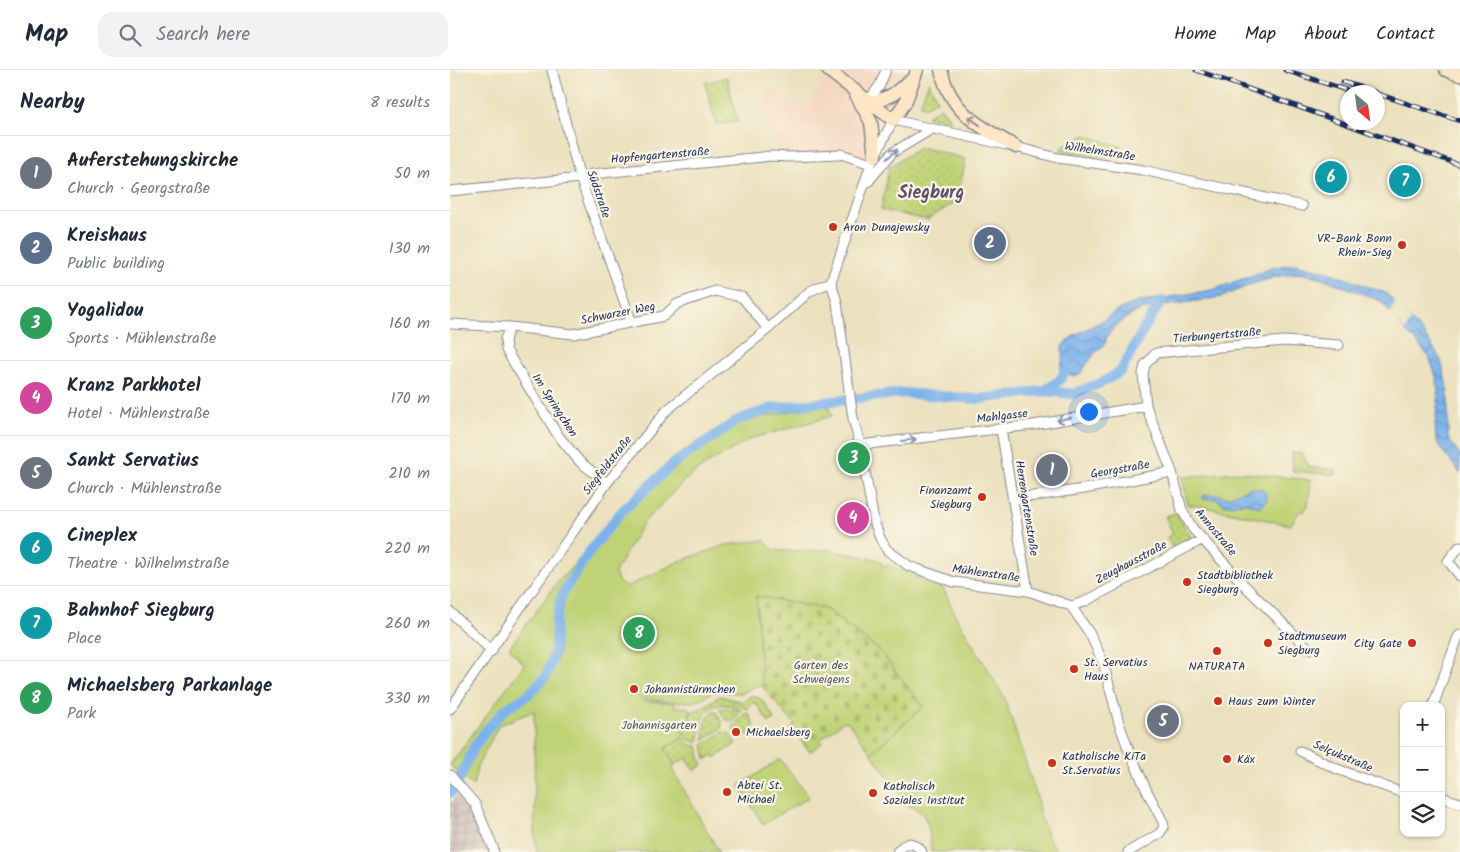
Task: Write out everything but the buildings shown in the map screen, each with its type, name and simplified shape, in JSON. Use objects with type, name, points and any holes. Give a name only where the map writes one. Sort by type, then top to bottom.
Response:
[{"type":"main road","points":[[828,70],[894,120],[905,103],[915,74]]},
{"type":"main road","points":[[941,70],[950,97],[960,109],[971,120],[1016,146]]},
{"type":"main road","points":[[1446,70],[1460,75]]},
{"type":"main road","points":[[871,102],[892,95],[915,74]]},
{"type":"main road","points":[[853,89],[871,122],[873,160]]},
{"type":"street","name":"Südstraße","points":[[552,70],[580,178],[632,323]]},
{"type":"street","points":[[871,102],[886,70]]},
{"type":"street","points":[[831,282],[873,160],[894,120]]},
{"type":"street","name":"Wilhelmstraße","points":[[894,120],[1016,146],[1058,158],[1143,170],[1302,206]]},
{"type":"street","points":[[862,190],[892,152],[932,129]]},
{"type":"street","name":"Hopfengartenstraße","points":[[450,191],[580,178],[592,174],[772,156],[839,156],[841,154],[873,160]]},
{"type":"street","name":"Siegfeldstraße","points":[[450,709],[607,483],[667,410],[768,329],[810,291],[831,282]]},
{"type":"street","name":"Mühlenstraße","points":[[831,282],[837,302],[848,384],[874,521],[880,538],[889,552],[909,566],[954,582],[1028,591],[1071,606]]},
{"type":"street","name":"Schwarzer Weg","points":[[450,324],[510,327],[573,334],[664,316],[677,304],[716,291],[742,297],[768,329]]},
{"type":"street","name":"Im Springchen","points":[[510,327],[505,339],[506,350],[557,434],[580,462],[607,483]]},
{"type":"street","name":"Tierbungertstraße","points":[[1146,406],[1143,374],[1145,365],[1156,353],[1284,341],[1339,345]]},
{"type":"street","name":"Mahlgasse","points":[[860,445],[1001,429],[1146,406]]},
{"type":"street","name":"Annostraße","points":[[1146,406],[1172,472],[1182,510],[1194,529],[1246,587],[1309,648]]},
{"type":"street","name":"Herrengartenstraße","points":[[1001,429],[1028,591]]},
{"type":"street","name":"Georgstraße","points":[[1013,499],[1172,472]]},
{"type":"street","name":"Zeughausstraße","points":[[1071,606],[1084,602],[1203,539]]},
{"type":"street","points":[[1460,546],[1448,561],[1460,576]]},
{"type":"street","points":[[1071,606],[1090,634],[1103,662],[1119,723],[1128,748],[1162,818],[1164,827],[1159,834],[1128,852]]},
{"type":"street","points":[[450,612],[492,650]]},
{"type":"street","points":[[1435,702],[1459,636]]},
{"type":"street","name":"Selçukstraße","points":[[1300,751],[1400,792]]},
{"type":"street","points":[[450,775],[465,790],[475,804],[494,852]]},
{"type":"street","points":[[1445,798],[1460,802]]},
{"type":"street","points":[[897,852],[903,846],[910,843],[918,847],[922,852]]},
{"type":"shaded area","points":[[835,70],[903,70],[865,160],[777,153],[763,90],[787,95],[786,99],[805,107]]},
{"type":"shaded area","points":[[460,794],[483,836],[487,852],[450,852],[450,802]]},
{"type":"green space","points":[[727,77],[738,122],[716,124],[705,83]]},
{"type":"green space","points":[[929,81],[937,100],[925,107],[920,105]]},
{"type":"green space","points":[[941,107],[950,119],[950,122],[927,116]]},
{"type":"green space","points":[[1085,135],[1122,147],[1109,155],[1101,156],[1061,150],[1062,147]]},
{"type":"green space","points":[[920,147],[966,159],[957,201],[927,220],[881,210],[889,167]]},
{"type":"green space","name":"Johannisgarten","points":[[828,406],[832,416],[750,439],[707,464],[685,480],[643,523],[615,572],[618,579],[626,587],[680,561],[725,545],[764,540],[773,549],[781,551],[830,550],[879,560],[884,566],[889,565],[943,588],[957,618],[1004,697],[1037,797],[1040,816],[1049,839],[1057,852],[931,852],[928,824],[925,818],[916,809],[909,806],[871,753],[923,707],[879,650],[826,609],[756,596],[762,686],[756,686],[741,693],[714,692],[693,702],[643,699],[635,687],[632,689],[642,701],[675,703],[675,707],[688,707],[690,711],[687,727],[683,730],[683,738],[665,749],[675,765],[671,767],[719,852],[537,852],[535,837],[534,711],[499,725],[477,767],[473,786],[450,765],[524,664],[509,648],[557,583],[622,513],[675,468],[740,421],[813,407]]},
{"type":"green space","points":[[1292,453],[1302,453],[1309,467],[1337,470],[1336,475],[1293,471]]},
{"type":"green space","points":[[1236,472],[1311,480],[1308,505],[1304,512],[1300,511],[1291,525],[1188,505],[1182,477]]},
{"type":"green space","points":[[1176,513],[1191,536],[1190,539],[1172,547],[1167,537],[1173,534],[1165,516]]},
{"type":"green space","name":"Garten des Schweigens","points":[[756,596],[826,609],[879,650],[923,707],[871,753],[849,723],[844,721],[820,740],[822,743],[811,751],[808,750],[791,729],[795,725],[762,686]]},
{"type":"green space","points":[[720,696],[743,702],[750,696],[755,696],[765,703],[774,719],[769,723],[755,702],[748,709],[725,705],[717,706],[711,708],[706,713],[698,743],[687,739],[684,731],[688,727],[691,712]]},
{"type":"green space","points":[[719,709],[741,710],[733,722],[726,720]]},
{"type":"green space","points":[[715,710],[722,722],[721,729],[704,740],[707,719]]},
{"type":"green space","points":[[746,712],[749,714],[754,725],[752,734],[749,736],[746,733],[738,739],[733,731],[734,726]]},
{"type":"green space","points":[[723,732],[729,733],[736,744],[715,758],[713,755],[706,760],[703,745]]},
{"type":"green space","points":[[683,738],[690,745],[698,746],[703,765],[694,771],[686,758],[675,765],[665,749]]},
{"type":"green space","points":[[780,759],[809,797],[763,824],[739,786]]},
{"type":"water","points":[[1295,264],[1325,271],[1386,293],[1424,334],[1441,360],[1448,392],[1448,438],[1460,456],[1460,473],[1440,448],[1436,438],[1437,379],[1429,357],[1381,301],[1319,277],[1300,273],[1280,276],[1252,284],[1222,297],[1140,310],[1115,327],[1107,336],[1105,344],[1097,350],[1080,374],[1074,376],[1067,374],[1064,379],[1059,376],[1064,352],[1062,351],[1062,346],[1073,336],[1102,321],[1118,310],[1138,302],[1212,290],[1275,267]]},
{"type":"water","points":[[1249,488],[1261,489],[1266,494],[1267,500],[1259,507],[1249,503],[1227,505],[1217,499],[1203,499],[1204,495],[1231,496]]},
{"type":"pier","points":[[1396,302],[1411,320],[1405,331],[1390,313]]},
{"type":"waterway","points":[[1044,391],[1073,394],[1105,381],[1121,371],[1146,325],[1162,301]]},
{"type":"waterway","points":[[450,793],[454,790],[474,747],[487,729],[504,710],[528,695],[546,676],[555,651],[556,620],[562,594],[590,551],[621,512],[673,464],[738,420],[773,408],[903,393],[977,399],[1044,391],[1060,380],[1068,367]]},
{"type":"railway","points":[[1196,70],[1460,165]]},
{"type":"railway","points":[[1285,70],[1340,88]]},
{"type":"railway","points":[[1343,82],[1352,85]]},
{"type":"railway","points":[[1385,96],[1460,121]]},
{"type":"place","name":"Cineplex","points":[[1331,177]]},
{"type":"place","name":"Bahnhof Siegburg","points":[[1405,181]]},
{"type":"place","name":"Aron Dunajewsky","points":[[833,227]]},
{"type":"place","name":"Kreishaus","points":[[990,243]]},
{"type":"place","name":"VR-Bank Bonn Rhein-Sieg","points":[[1402,245]]},
{"type":"place","name":"Yogalidou","points":[[854,458]]},
{"type":"place","name":"Auferstehungskirche","points":[[1052,470]]},
{"type":"place","name":"Finanzamt Siegburg","points":[[982,497]]},
{"type":"place","name":"Kranz Parkhotel","points":[[853,518]]},
{"type":"place","name":"Stadtbibliothek Siegburg","points":[[1187,582]]},
{"type":"place","name":"Michaelsberg Parkanlage","points":[[639,633]]},
{"type":"place","name":"Stadtmuseum Siegburg","points":[[1268,643]]},
{"type":"place","name":"City Gate","points":[[1412,643]]},
{"type":"place","name":"NATURATA","points":[[1217,651]]},
{"type":"place","name":"St. Servatius Haus","points":[[1074,669]]},
{"type":"place","name":"Johannistürmchen","points":[[634,689]]},
{"type":"place","name":"Haus zum Winter","points":[[1218,701]]},
{"type":"place","name":"Sankt Servatius","points":[[1163,721]]},
{"type":"place","name":"Michaelsberg","points":[[736,732]]},
{"type":"place","name":"Käx","points":[[1227,759]]},
{"type":"place","name":"Katholische KiTa St.Servatius","points":[[1052,763]]},
{"type":"place","name":"Abtei St. Michael","points":[[727,792]]},
{"type":"place","name":"Katholisch Soziales Institut","points":[[873,793]]},
{"type":"district","name":"Siegburg","points":[[931,192]]}]
